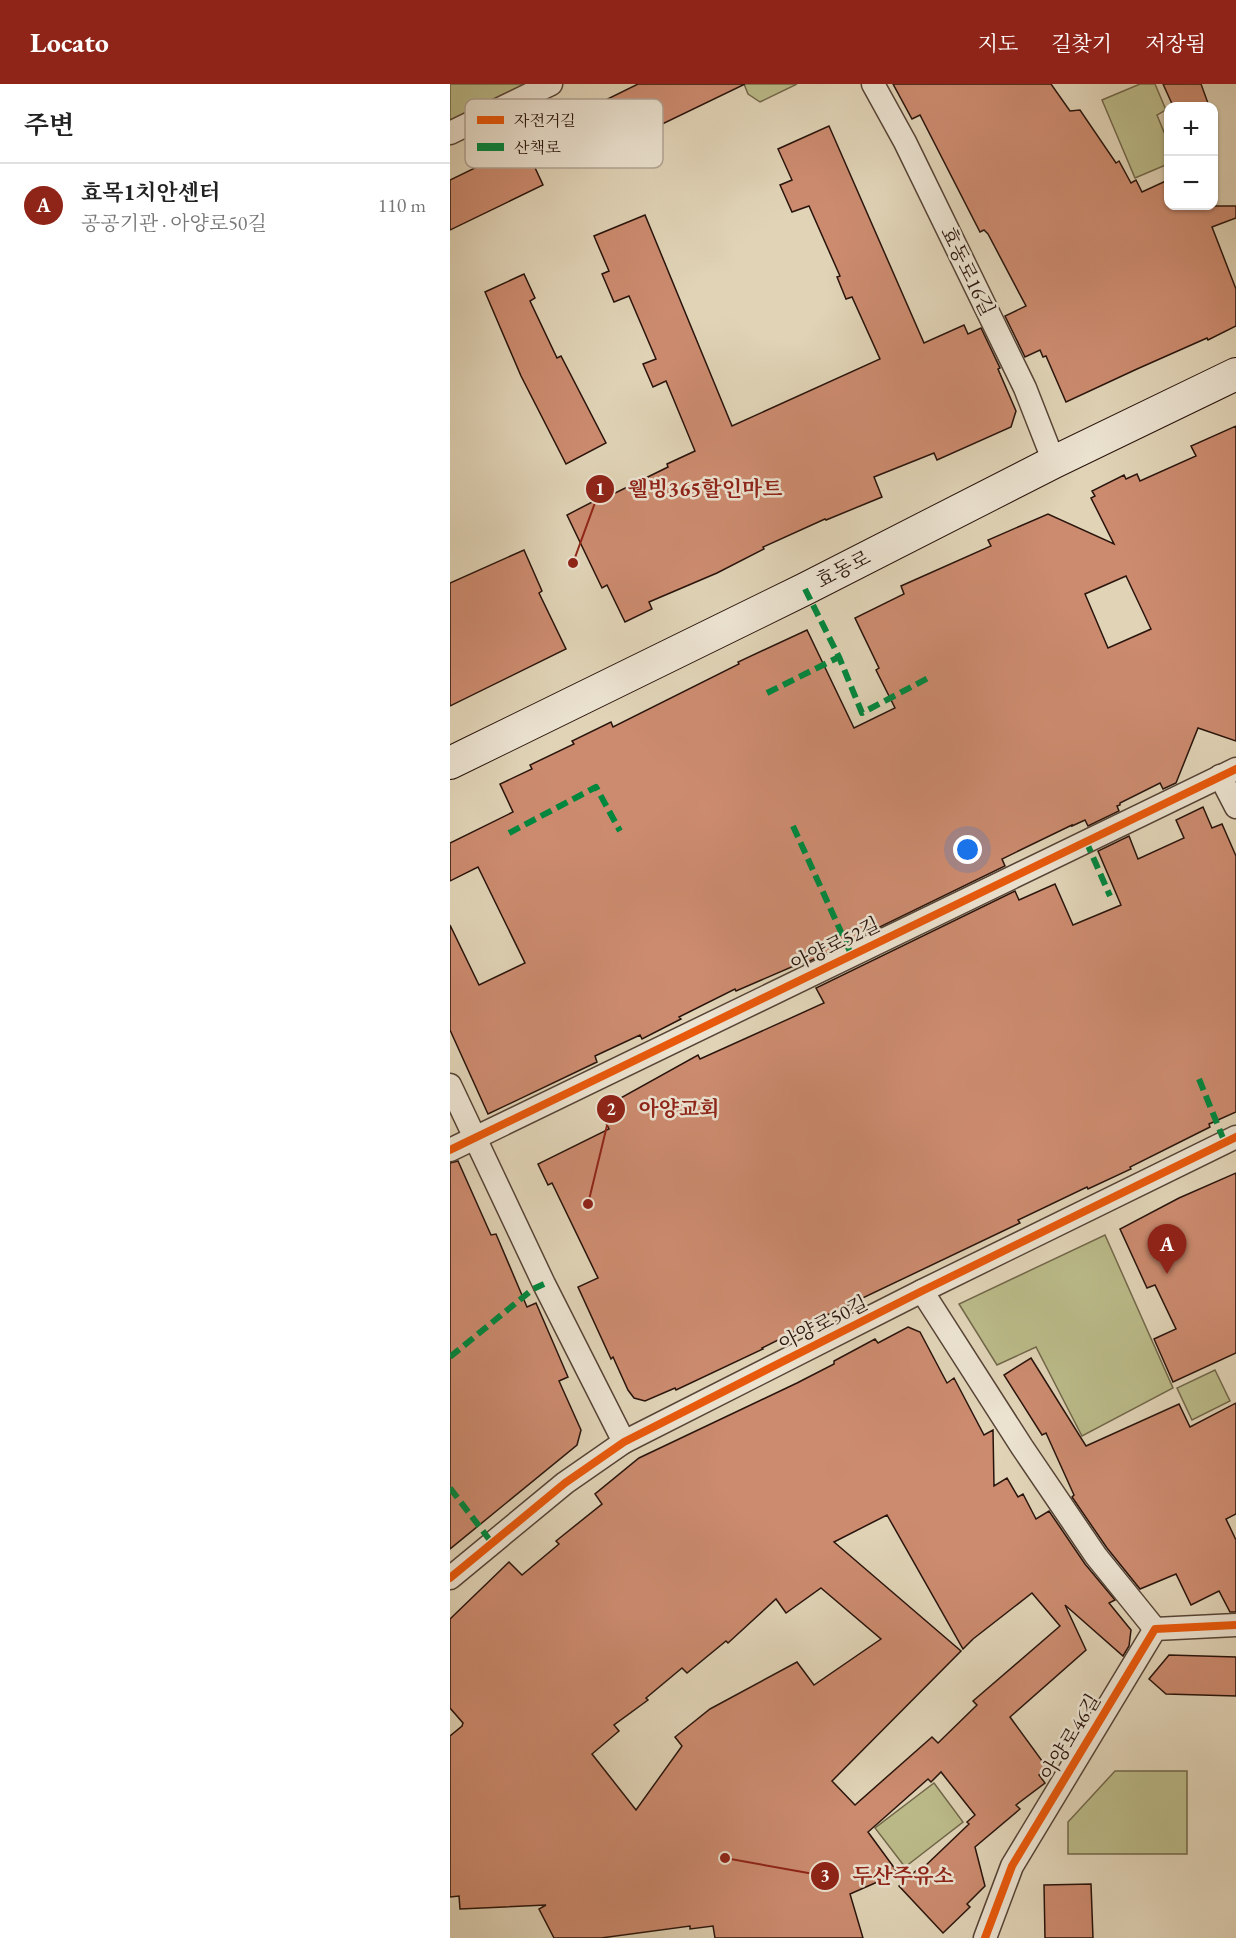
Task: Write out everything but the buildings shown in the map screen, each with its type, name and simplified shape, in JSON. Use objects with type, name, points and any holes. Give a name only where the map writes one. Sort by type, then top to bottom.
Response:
[{"type":"main road","name":"효동로","points":[[450,763],[795,594],[1054,462],[1236,374]]},
{"type":"street","points":[[521,99],[552,84]]},
{"type":"street","name":"효동로16길","points":[[873,84],[905,142],[1025,388],[1054,462]]},
{"type":"street","points":[[450,133],[465,126]]},
{"type":"street","name":"아양로52길","points":[[450,1150],[1228,772],[1236,807]]},
{"type":"street","points":[[450,1084],[544,1284],[624,1442]]},
{"type":"street","name":"아양로50길","points":[[450,1578],[565,1483],[624,1442],[922,1291],[1236,1137]]},
{"type":"street","points":[[922,1291],[1096,1556],[1155,1629],[1236,1625]]},
{"type":"street","name":"아양로46길","points":[[985,1938],[1012,1866],[1155,1629]]},
{"type":"green space","points":[[450,84],[528,84],[496,99],[465,99],[465,114],[450,121]]},
{"type":"green space","points":[[744,84],[797,84],[760,102],[748,94]]},
{"type":"green space","points":[[1140,84],[1155,84],[1164,105],[1164,111],[1157,115],[1164,132],[1164,166],[1135,178],[1102,100]]},
{"type":"green space","points":[[1105,1235],[1173,1388],[1082,1436],[1036,1347],[997,1365],[959,1304]]},
{"type":"green space","points":[[1215,1370],[1230,1401],[1192,1420],[1177,1388]]},
{"type":"green space","points":[[1115,1771],[1187,1771],[1187,1854],[1068,1854],[1068,1822]]},
{"type":"green space","points":[[934,1783],[963,1822],[905,1867],[875,1828]]},
{"type":"marked path","points":[[805,589],[839,657],[862,713],[932,676]]},
{"type":"marked path","points":[[767,693],[839,657]]},
{"type":"marked path","points":[[509,833],[596,787],[620,831]]},
{"type":"marked path","points":[[793,826],[851,954]]},
{"type":"marked path","points":[[1086,841],[1110,896]]},
{"type":"marked path","points":[[1199,1079],[1225,1143]]},
{"type":"marked path","points":[[450,1357],[533,1289],[544,1284]]},
{"type":"marked path","points":[[450,1488],[492,1543]]},
{"type":"cycle path","points":[[450,1150],[1236,769]]},
{"type":"cycle path","points":[[450,1578],[565,1483],[624,1442],[922,1291],[1236,1137]]},
{"type":"cycle path","points":[[985,1938],[1012,1866],[1155,1629],[1236,1625]]},
{"type":"place","name":"웰빙365할인마트","points":[[573,563]]},
{"type":"place","name":"아양교회","points":[[588,1204]]},
{"type":"place","name":"효목1치안센터","points":[[1167,1274]]},
{"type":"place","name":"두산주유소","points":[[725,1858]]}]
